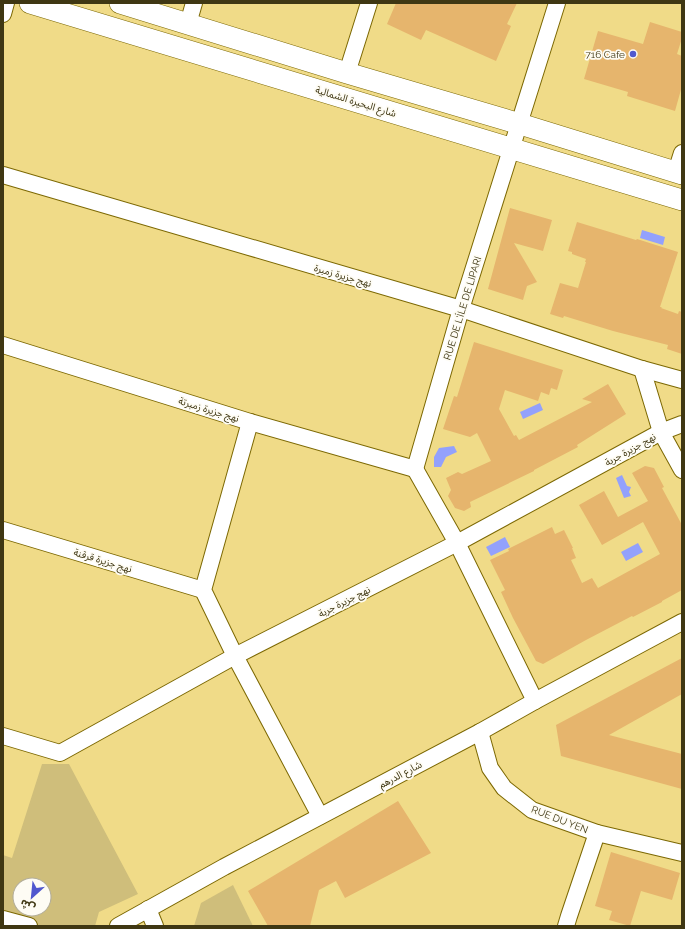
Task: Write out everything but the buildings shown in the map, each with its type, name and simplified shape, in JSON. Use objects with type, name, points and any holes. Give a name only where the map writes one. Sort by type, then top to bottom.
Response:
[{"type":"main road","name":"شارع البحيرة الشمالية","points":[[30,3],[682,200]]},
{"type":"main road","points":[[120,3],[346,73],[520,124],[680,167]]},
{"type":"street","points":[[3,14],[6,3]]},
{"type":"street","points":[[188,24],[194,3]]},
{"type":"street","points":[[346,73],[369,3]]},
{"type":"street","name":"RUE DE L'ÎLE DE LIPARI","points":[[416,469],[461,309],[557,3]]},
{"type":"street","name":"نهج جزيرة زمبرة","points":[[3,175],[461,309],[642,369],[682,380]]},
{"type":"street","name":"نهج جزيرة زمبرتة","points":[[3,345],[250,422],[416,469]]},
{"type":"street","points":[[642,369],[661,432],[682,470]]},
{"type":"street","points":[[250,422],[203,590],[235,656],[320,816]]},
{"type":"street","name":"نهج جزيرة جربة","points":[[3,736],[60,753],[235,656],[457,543],[661,432],[682,424]]},
{"type":"street","points":[[416,469],[457,543],[535,701]]},
{"type":"street","name":"نهج جزيرة قرقنة","points":[[3,530],[203,590]]},
{"type":"street","name":"شارع الدرهم","points":[[118,926],[224,867],[480,732],[682,622]]},
{"type":"street","name":"RUE DU YEN","points":[[480,732],[490,768],[504,788],[532,810],[597,833],[682,853]]},
{"type":"street","points":[[566,926],[597,833]]},
{"type":"street","points":[[148,910],[155,926]]},
{"type":"street","points":[[3,919],[29,926]]},
{"type":"shaded area","points":[[42,764],[69,764],[138,894],[99,912],[95,926],[3,926],[3,855],[12,858]]},
{"type":"shaded area","points":[[233,885],[253,926],[194,926],[201,903]]},
{"type":"water","points":[[642,230],[665,237],[663,245],[640,238]]},
{"type":"water","points":[[540,403],[543,410],[523,419],[520,412]]},
{"type":"water","points":[[454,446],[457,452],[446,457],[441,467],[434,467],[434,457],[439,448]]},
{"type":"water","points":[[622,475],[627,486],[631,487],[629,492],[631,496],[624,498],[616,478]]},
{"type":"water","points":[[505,537],[510,547],[491,556],[486,547]]},
{"type":"water","points":[[638,543],[643,552],[626,561],[621,552]]},
{"type":"place","name":"716 Cafe","points":[[633,54]]}]
